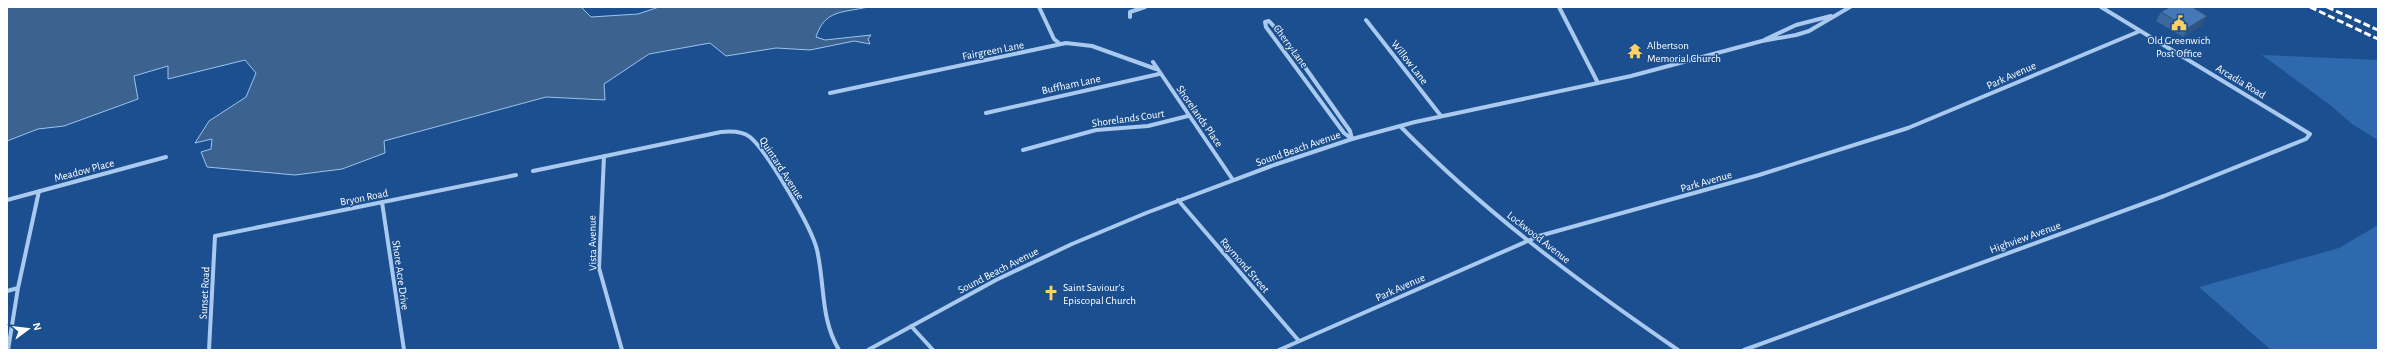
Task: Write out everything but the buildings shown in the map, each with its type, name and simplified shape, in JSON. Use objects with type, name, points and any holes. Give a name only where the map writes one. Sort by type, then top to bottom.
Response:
[{"type":"street","points":[[1038,7],[1054,39],[1060,44]]},
{"type":"street","points":[[1130,17],[1130,12],[1145,7]]},
{"type":"street","points":[[1559,7],[1598,83]]},
{"type":"street","name":"Sound Beach Avenue","points":[[868,350],[999,278],[1108,228],[1233,180],[1352,139],[1400,126],[1440,116],[1598,83],[1680,64],[1762,41],[1803,33],[1833,15],[1850,7]]},
{"type":"street","name":"Arcadia Road","points":[[2101,7],[2310,134]]},
{"type":"street","name":"Sound Beach Avenue","points":[[1762,41],[1803,23],[1833,15]]},
{"type":"street","name":"Willow Lane","points":[[1366,20],[1440,116]]},
{"type":"street","name":"Cherry Lane","points":[[1265,22],[1272,23],[1283,36],[1350,131],[1352,139],[1344,133],[1266,27],[1265,22]]},
{"type":"street","points":[[1803,23],[1812,28]]},
{"type":"street","points":[[1792,28],[1795,32],[1803,33]]},
{"type":"street","name":"Park Avenue","points":[[1279,350],[1527,241],[1759,175],[1908,128],[2140,31]]},
{"type":"street","name":"Fairgreen Lane","points":[[830,93],[1054,47],[1060,44],[1092,45],[1141,67],[1156,69]]},
{"type":"street","name":"Shorelands Place","points":[[1154,62],[1159,74],[1233,180]]},
{"type":"street","name":"Buffham Lane","points":[[986,113],[1159,74]]},
{"type":"street","name":"Shorelands Court","points":[[1023,150],[1096,130],[1148,126],[1188,116]]},
{"type":"street","name":"Lockwood Avenue","points":[[1400,126],[1441,168],[1527,241],[1678,350]]},
{"type":"street","name":"Quintard Avenue","points":[[604,156],[721,132],[731,131],[752,138],[811,231],[819,259],[827,328],[832,340],[839,350]]},
{"type":"street","name":"Highview Avenue","points":[[1744,350],[2164,196],[2306,139],[2310,134]]},
{"type":"street","points":[[533,171],[604,156]]},
{"type":"street","name":"Vista Avenue","points":[[604,156],[599,268],[622,350]]},
{"type":"street","name":"Meadow Place","points":[[7,200],[166,157]]},
{"type":"street","name":"Bryon Road","points":[[216,236],[516,175]]},
{"type":"street","points":[[8,350],[18,288],[40,191]]},
{"type":"street","name":"Raymond Street","points":[[1178,200],[1299,341]]},
{"type":"street","name":"Shore Acre Drive","points":[[382,202],[404,350]]},
{"type":"street","name":"Sunset Road","points":[[209,350],[216,236]]},
{"type":"street","points":[[7,291],[18,288]]},
{"type":"street","points":[[911,326],[933,350]]},
{"type":"shaded area","points":[[7,7],[581,7],[591,17],[638,14],[659,7],[868,7],[843,12],[830,17],[824,21],[816,37],[825,40],[871,35],[868,39],[870,44],[854,41],[810,50],[776,48],[726,56],[710,43],[649,54],[604,84],[605,100],[546,97],[384,141],[385,153],[342,169],[295,175],[207,167],[201,152],[211,149],[212,139],[195,143],[209,121],[246,97],[256,73],[245,60],[168,79],[168,66],[134,76],[138,99],[64,126],[38,129],[7,141]]},
{"type":"shaded area","points":[[2262,55],[2378,60],[2378,140],[2352,124],[2330,105]]},
{"type":"shaded area","points":[[2378,225],[2378,350],[2271,350],[2199,287],[2339,248]]},
{"type":"railway","points":[[2310,7],[2378,39]]},
{"type":"railway","points":[[2327,7],[2378,30]]},
{"type":"place","name":"Old Greenwich Post Office","points":[[2179,23]]},
{"type":"place","name":"Albertson Memorial Church","points":[[1635,51]]},
{"type":"place","name":"Saint Saviour's Episcopal Church","points":[[1051,293]]}]
